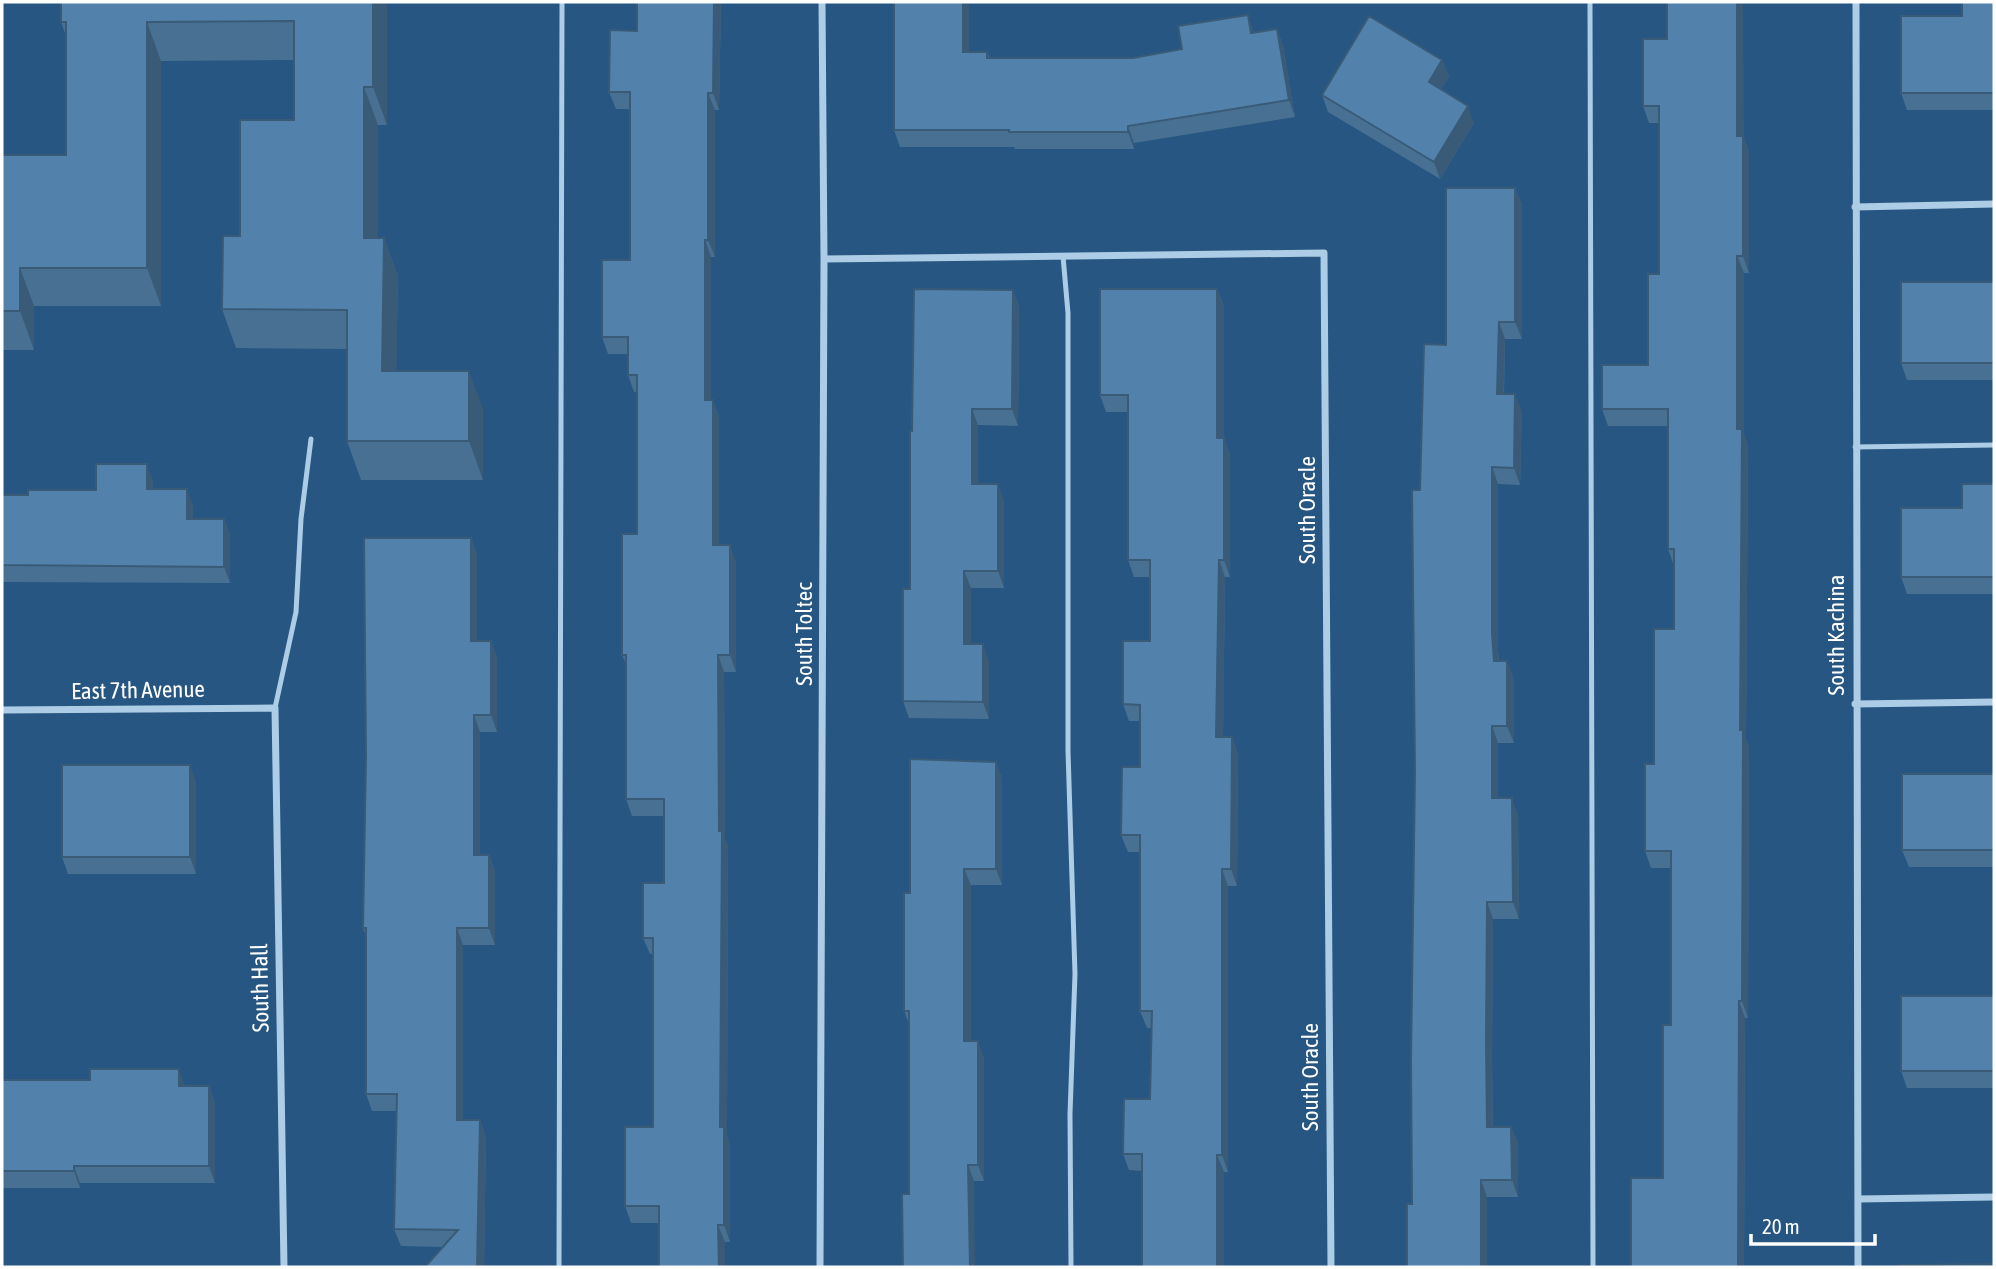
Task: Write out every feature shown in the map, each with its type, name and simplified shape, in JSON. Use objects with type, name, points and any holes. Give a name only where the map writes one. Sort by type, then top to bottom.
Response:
[{"type":"street","name":"South Toltec","points":[[820,1267],[824,259],[822,2]]},
{"type":"street","name":"South Kachina","points":[[1856,2],[1857,1267]]},
{"type":"street","points":[[1855,207],[1994,204]]},
{"type":"street","name":"South Oracle","points":[[824,259],[1324,253],[1331,1267]]},
{"type":"street","points":[[1855,704],[1994,702]]},
{"type":"street","name":"East 7th Avenue","points":[[2,710],[275,708]]},
{"type":"street","name":"South Hall","points":[[275,708],[284,1267]]},
{"type":"street","points":[[1858,1199],[1994,1196]]},
{"type":"lane","points":[[559,1267],[562,2]]},
{"type":"lane","points":[[1590,2],[1593,1267]]},
{"type":"lane","points":[[1063,256],[1068,313],[1068,751],[1075,974],[1070,1114],[1071,1267]]},
{"type":"lane","points":[[275,708],[296,612],[301,519],[311,439]]},
{"type":"lane","points":[[1855,447],[1994,445]]},
{"type":"building","points":[[61,2],[373,2],[373,87],[364,87],[364,238],[384,238],[382,371],[469,371],[469,441],[347,441],[347,310],[222,309],[223,236],[240,236],[240,120],[294,120],[294,21],[147,22],[147,268],[20,268],[20,311],[2,311],[2,155],[66,155],[66,22],[61,22]]},
{"type":"building","points":[[637,2],[714,2],[713,93],[708,93],[705,400],[713,400],[713,545],[730,545],[730,655],[718,655],[719,831],[722,831],[720,1127],[724,1127],[724,1225],[718,1225],[719,1267],[659,1267],[659,1206],[625,1206],[625,1127],[653,1127],[653,938],[643,938],[643,883],[664,883],[664,799],[626,799],[626,655],[622,655],[622,534],[637,534],[637,375],[628,375],[628,337],[602,337],[602,260],[630,260],[630,92],[609,92],[610,30],[637,31]]},
{"type":"building","points":[[894,2],[963,2],[963,52],[987,52],[987,58],[1133,58],[1182,49],[1178,26],[1248,15],[1251,33],[1277,29],[1289,100],[1128,126],[1128,132],[894,130]]},
{"type":"building","points":[[1667,2],[1737,2],[1737,136],[1743,136],[1743,256],[1737,256],[1737,429],[1742,429],[1740,730],[1743,730],[1738,1267],[1631,1267],[1631,1178],[1663,1178],[1663,1025],[1671,1025],[1671,851],[1645,851],[1645,764],[1654,764],[1654,629],[1674,629],[1674,549],[1668,549],[1668,409],[1602,409],[1602,365],[1648,365],[1648,274],[1659,274],[1659,106],[1643,106],[1643,39],[1667,39]]},
{"type":"building","points":[[1962,2],[1994,2],[1994,93],[1901,93],[1901,16],[1962,16]]},
{"type":"building","points":[[1369,16],[1442,60],[1429,82],[1468,106],[1434,162],[1322,95]]},
{"type":"building","points":[[1446,188],[1515,188],[1515,322],[1499,322],[1497,394],[1515,394],[1514,468],[1492,467],[1492,633],[1494,661],[1507,661],[1507,726],[1492,726],[1492,798],[1512,798],[1513,902],[1487,902],[1486,1042],[1487,1127],[1511,1127],[1512,1180],[1481,1180],[1481,1267],[1407,1267],[1407,1204],[1412,1204],[1415,772],[1412,490],[1420,490],[1424,344],[1446,345]]},
{"type":"building","points":[[1901,282],[1994,282],[1994,363],[1901,363]]},
{"type":"building","points":[[914,289],[1013,290],[1012,409],[972,409],[972,484],[998,484],[998,571],[964,571],[964,644],[983,644],[983,702],[903,701],[903,589],[910,589],[910,431]]},
{"type":"building","points":[[1100,289],[1217,289],[1217,438],[1224,438],[1224,560],[1219,560],[1216,737],[1232,737],[1231,869],[1222,869],[1222,1155],[1217,1155],[1217,1267],[1142,1267],[1142,1154],[1123,1154],[1124,1099],[1150,1099],[1152,1011],[1140,1011],[1140,835],[1121,835],[1122,767],[1140,767],[1140,705],[1123,704],[1123,641],[1150,641],[1150,560],[1128,560],[1128,395],[1100,395]]},
{"type":"building","points":[[96,464],[147,464],[147,489],[187,489],[187,519],[224,519],[224,567],[2,565],[2,495],[28,495],[28,490],[96,490]]},
{"type":"building","points":[[1962,484],[1994,484],[1994,577],[1901,577],[1901,508],[1962,508]]},
{"type":"building","points":[[364,538],[471,538],[471,641],[491,641],[491,715],[474,715],[474,855],[489,855],[489,928],[457,928],[457,1120],[480,1120],[477,1267],[425,1267],[458,1230],[394,1229],[397,1094],[366,1094],[366,928],[363,928],[366,756]]},
{"type":"building","points":[[910,759],[996,762],[996,869],[964,869],[964,1041],[978,1041],[978,1165],[968,1165],[970,1267],[903,1267],[902,1194],[909,1194],[909,1011],[904,1011],[904,893],[910,893]]},
{"type":"building","points":[[62,765],[190,765],[190,857],[62,857]]},
{"type":"building","points":[[1902,774],[1994,774],[1994,850],[1902,850]]},
{"type":"building","points":[[1901,996],[1994,996],[1994,1071],[1901,1071]]},
{"type":"building","points":[[90,1069],[179,1069],[179,1086],[209,1086],[209,1166],[74,1166],[74,1171],[2,1171],[2,1080],[90,1080]]},
{"type":"building","points":[[1994,1264],[1994,1267],[1901,1267],[1901,1265]]}]
